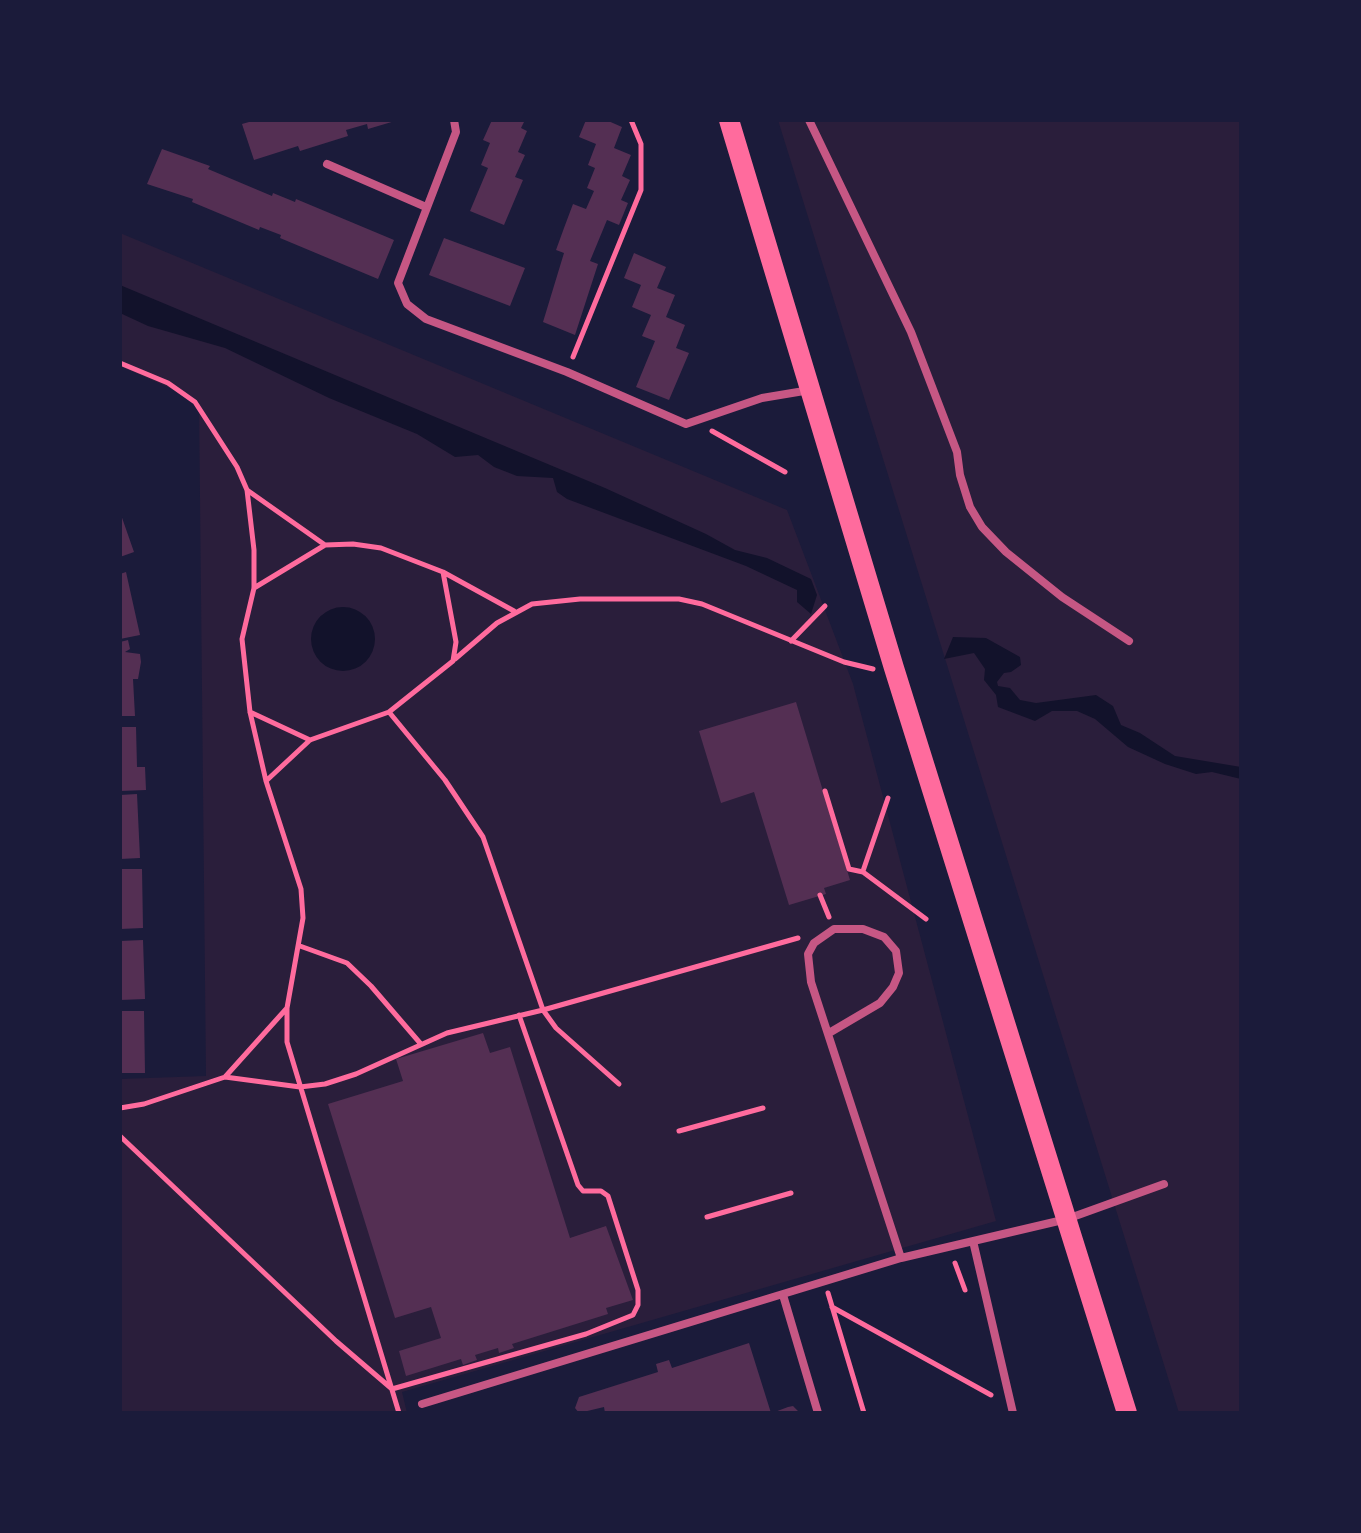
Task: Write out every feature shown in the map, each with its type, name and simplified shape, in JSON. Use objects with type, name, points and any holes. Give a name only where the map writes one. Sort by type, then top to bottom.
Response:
[{"type":"main road","points":[[729,120],[896,676],[1127,1413]]},
{"type":"lane","points":[[454,120],[456,132],[398,283],[406,304],[426,319],[567,372],[686,424],[762,398],[811,390]]},
{"type":"lane","points":[[809,120],[911,332],[957,452],[970,507],[982,527],[1006,552],[1062,597],[1129,641]]},
{"type":"lane","points":[[328,164],[426,207]]},
{"type":"lane","points":[[829,1032],[880,1003],[893,987],[899,972],[896,952],[884,937],[863,928],[834,928],[825,932],[808,954],[811,982],[901,1258]]},
{"type":"lane","points":[[422,1404],[901,1258],[1067,1219],[1164,1184]]},
{"type":"lane","points":[[973,1241],[1013,1413]]},
{"type":"lane","points":[[783,1294],[818,1413]]},
{"type":"path","points":[[567,372],[640,190],[640,144],[631,120]]},
{"type":"path","points":[[120,363],[168,384],[194,402],[248,490],[254,588],[242,639],[250,712],[266,781],[300,889],[304,918],[286,1008],[287,1042],[399,1413]]},
{"type":"path","points":[[705,420],[714,434],[785,472]]},
{"type":"path","points":[[248,490],[325,545]]},
{"type":"path","points":[[254,588],[325,545],[353,544],[381,548],[443,572],[514,611]]},
{"type":"path","points":[[443,572],[454,622],[453,660]]},
{"type":"path","points":[[266,781],[310,740],[389,712],[514,611],[532,604],[580,599],[679,599],[702,604],[844,662],[896,676]]},
{"type":"path","points":[[791,641],[825,606]]},
{"type":"path","points":[[250,712],[310,740]]},
{"type":"path","points":[[389,712],[445,780],[482,838],[543,1010],[556,1028],[619,1084]]},
{"type":"path","points":[[825,791],[850,870],[863,872],[926,919]]},
{"type":"path","points":[[863,872],[888,798]]},
{"type":"path","points":[[120,1108],[225,1077],[300,1088],[356,1074],[447,1033],[825,932]]},
{"type":"path","points":[[300,946],[346,963],[420,1044]]},
{"type":"path","points":[[225,1077],[286,1008]]},
{"type":"path","points":[[392,1389],[586,1334],[633,1315],[638,1304],[638,1290],[608,1196],[601,1190],[583,1192],[578,1184],[518,1015]]},
{"type":"path","points":[[679,1130],[764,1108]]},
{"type":"path","points":[[120,1136],[392,1389]]},
{"type":"path","points":[[707,1217],[791,1193]]},
{"type":"path","points":[[948,1258],[959,1270],[967,1298]]},
{"type":"path","points":[[824,1281],[864,1413]]},
{"type":"path","points":[[786,1306],[845,1287]]},
{"type":"path","points":[[832,1307],[998,1399],[992,1382]]},
{"type":"shaded area","points":[[778,120],[1241,120],[1241,1413],[1179,1413]]},
{"type":"shaded area","points":[[120,233],[787,510],[853,684],[996,1221],[402,1392],[407,1413],[120,1413],[120,1079],[206,1076],[199,401],[120,366]]},
{"type":"shaded area","points":[[120,285],[605,488],[735,550],[767,558],[811,579],[817,595],[811,614],[797,602],[797,590],[746,566],[567,499],[557,492],[553,478],[517,476],[478,455],[455,457],[417,434],[329,398],[225,348],[148,326],[120,313]]},
{"type":"shaded area","points":[[343,607],[366,616],[375,639],[366,662],[343,671],[320,662],[311,639],[320,616]]},
{"type":"shaded area","points":[[953,637],[986,638],[1020,657],[1021,665],[1004,673],[997,682],[998,686],[1010,688],[1020,700],[1036,703],[1096,695],[1113,706],[1121,725],[1175,756],[1241,767],[1241,779],[1212,772],[1196,774],[1165,764],[1128,747],[1095,719],[1077,711],[1052,711],[1035,721],[998,707],[996,695],[984,680],[985,669],[974,653],[944,659]]},
{"type":"building","points":[[256,120],[395,121],[368,129],[367,124],[346,130],[348,136],[254,160],[242,124]]},
{"type":"building","points":[[492,120],[525,120],[521,128],[527,131],[518,152],[525,155],[515,177],[523,180],[504,225],[470,211],[488,168],[481,165],[490,143],[483,140]]},
{"type":"building","points":[[586,120],[606,120],[622,127],[614,148],[631,155],[622,176],[630,180],[621,200],[628,203],[619,225],[607,220],[590,261],[598,264],[575,335],[543,322],[564,253],[556,250],[573,204],[586,209],[594,191],[587,188],[595,168],[588,165],[596,144],[579,137]]},
{"type":"building","points":[[162,149],[210,166],[208,169],[272,196],[273,193],[295,202],[296,199],[394,240],[378,279],[280,238],[281,235],[260,227],[259,230],[192,202],[193,199],[147,184]]},
{"type":"building","points":[[444,238],[525,268],[510,306],[429,275]]},
{"type":"building","points":[[634,253],[666,267],[657,288],[675,295],[666,317],[685,325],[676,348],[689,353],[669,400],[636,387],[655,341],[642,336],[651,315],[632,307],[641,285],[624,278]]},
{"type":"building","points":[[120,512],[134,552],[120,557]]},
{"type":"building","points":[[126,572],[140,635],[120,639],[120,574]]},
{"type":"building","points":[[128,640],[130,649],[125,652],[140,654],[141,662],[138,679],[133,679],[135,716],[120,716],[120,642]]},
{"type":"building","points":[[796,702],[850,880],[824,888],[826,894],[789,905],[754,792],[721,803],[699,731]]},
{"type":"building","points":[[120,727],[136,727],[137,767],[145,767],[146,790],[120,791]]},
{"type":"building","points":[[137,794],[140,858],[120,859],[120,795]]},
{"type":"building","points":[[120,869],[142,869],[143,928],[120,929]]},
{"type":"building","points":[[143,940],[145,999],[120,1000],[120,941]]},
{"type":"building","points":[[120,1011],[144,1011],[145,1073],[120,1073]]},
{"type":"building","points":[[483,1033],[490,1053],[510,1047],[570,1238],[606,1226],[633,1300],[606,1308],[608,1314],[512,1344],[514,1348],[499,1353],[498,1348],[475,1355],[477,1360],[463,1365],[461,1359],[406,1376],[399,1351],[441,1338],[431,1307],[395,1318],[328,1104],[403,1081],[396,1059]]},
{"type":"building","points":[[749,1343],[771,1413],[605,1413],[604,1407],[579,1413],[575,1408],[579,1397],[658,1372],[656,1364],[669,1360],[672,1368]]},
{"type":"building","points":[[793,1406],[800,1413],[772,1413],[788,1407]]}]
